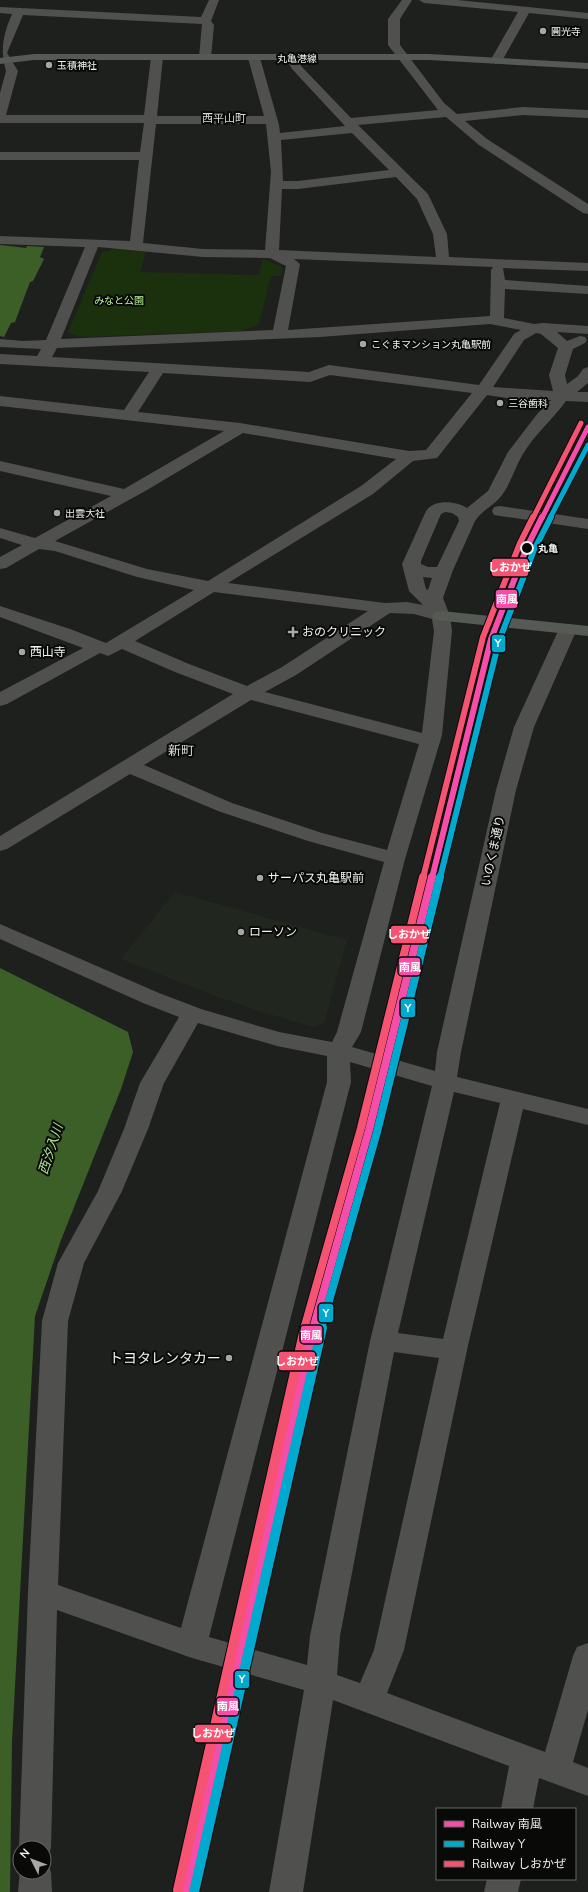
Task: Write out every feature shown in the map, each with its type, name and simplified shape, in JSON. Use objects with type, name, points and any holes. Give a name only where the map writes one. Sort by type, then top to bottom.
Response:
[{"type":"main road","name":"丸亀港線","points":[[2,60],[34,57],[403,57],[588,66]]},
{"type":"main road","points":[[441,616],[578,630]]},
{"type":"street","points":[[205,21],[214,0]]},
{"type":"street","points":[[407,0],[398,12],[393,27],[394,44],[403,57],[409,62],[440,106],[483,142],[588,210]]},
{"type":"street","points":[[424,0],[588,16]]},
{"type":"street","points":[[61,14],[68,5]]},
{"type":"street","points":[[0,10],[205,21]]},
{"type":"street","points":[[496,61],[525,10]]},
{"type":"street","points":[[0,115],[12,71],[2,60],[0,53],[19,11]]},
{"type":"street","points":[[205,21],[208,25],[205,57]]},
{"type":"street","points":[[136,246],[157,57]]},
{"type":"street","points":[[254,58],[270,120],[273,125],[276,185],[272,254]]},
{"type":"street","points":[[292,58],[296,67],[423,197],[440,234],[443,261]]},
{"type":"street","points":[[274,137],[296,136],[352,125],[451,115],[523,111],[588,114]]},
{"type":"street","points":[[0,118],[270,120]]},
{"type":"street","points":[[0,156],[147,156]]},
{"type":"street","points":[[276,185],[298,185],[398,173]]},
{"type":"street","points":[[0,240],[93,243],[136,246],[203,254],[272,254],[588,267]]},
{"type":"street","points":[[42,361],[52,343],[93,243]]},
{"type":"street","points":[[272,254],[293,264],[280,334]]},
{"type":"street","points":[[497,321],[499,264]]},
{"type":"street","points":[[498,284],[588,290]]},
{"type":"street","points":[[0,343],[23,345],[320,333],[460,321],[497,321],[546,331],[566,347]]},
{"type":"street","points":[[0,401],[240,428],[409,456],[431,455],[484,389],[519,337],[535,328],[551,327],[588,330]]},
{"type":"street","points":[[562,396],[557,374],[566,347],[588,336]]},
{"type":"street","points":[[0,359],[310,377],[329,370],[484,389],[513,394],[588,397]]},
{"type":"street","points":[[128,415],[145,391],[158,368]]},
{"type":"street","points":[[192,1645],[339,1082],[338,1051],[349,1032],[395,859],[430,741],[442,631],[441,616],[434,598],[444,570],[467,521],[479,506],[494,495],[500,487],[503,476],[526,437],[562,396],[583,379],[588,372]]},
{"type":"street","points":[[0,564],[126,494],[240,428]]},
{"type":"street","points":[[0,611],[108,650],[367,490],[409,456]]},
{"type":"street","points":[[0,466],[126,494]]},
{"type":"street","points":[[441,616],[427,598],[418,591],[411,564],[434,511],[446,502],[492,487],[503,476]]},
{"type":"street","points":[[437,509],[443,507],[457,509],[466,515],[467,521]]},
{"type":"street","points":[[500,511],[588,524]]},
{"type":"street","points":[[0,533],[37,544],[57,546],[143,572],[211,586],[385,608],[411,606],[441,616]]},
{"type":"street","points":[[411,564],[417,570],[425,572],[439,572],[444,570]]},
{"type":"street","points":[[0,845],[248,693],[289,671],[385,608]]},
{"type":"street","name":"いのくま通り","points":[[286,1892],[321,1682],[325,1636],[383,1340],[445,1082],[449,1052],[506,790],[524,727],[559,647],[578,630]]},
{"type":"street","points":[[122,641],[134,648],[182,668],[248,693],[430,741]]},
{"type":"street","points":[[0,700],[98,647]]},
{"type":"street","points":[[128,766],[225,807],[315,837],[395,859]]},
{"type":"street","points":[[0,931],[151,998],[194,1014],[277,1039],[338,1051],[445,1082],[588,1117]]},
{"type":"street","points":[[35,1840],[43,1592],[55,1321],[71,1263],[110,1191],[136,1129],[152,1082],[182,1029],[194,1014]]},
{"type":"street","points":[[369,1700],[389,1650],[454,1350],[513,1099]]},
{"type":"street","points":[[383,1340],[454,1350]]},
{"type":"street","points":[[43,1592],[192,1645],[321,1682],[588,1782]]},
{"type":"street","points":[[555,1770],[588,1656]]},
{"type":"street","points":[[517,1808],[526,1759]]},
{"type":"street","points":[[35,1880],[35,1892]]},
{"type":"street","points":[[501,1892],[504,1880]]},
{"type":"shaded area","points":[[175,892],[347,940],[324,1023],[313,1027],[256,1010],[121,959]]},
{"type":"green space","name":"みなと公園","points":[[116,249],[146,252],[140,272],[259,275],[263,259],[282,267],[282,276],[271,276],[259,324],[241,331],[79,337],[68,332],[102,252]]},
{"type":"water","points":[[0,245],[26,248],[27,246],[44,247],[40,257],[44,259],[33,281],[30,282],[15,322],[11,323],[4,337],[0,336]]},
{"type":"water","name":"西汐入川","points":[[0,968],[128,1032],[133,1052],[121,1089],[61,1240],[35,1316],[12,1742],[10,1892],[0,1892]]},
{"type":"rail line","name":"しおかぜ","points":[[178,1890],[302,1337],[361,1128],[483,637],[520,543],[581,423]]},
{"type":"rail line","name":"南風","points":[[186,1892],[310,1339],[369,1130],[491,639],[527,547],[588,427]]},
{"type":"rail line","name":"Y","points":[[194,1892],[318,1341],[377,1132],[499,641],[534,550],[588,445]]},
{"type":"place","name":"圓光寺","points":[[543,31]]},
{"type":"place","name":"玉積神社","points":[[49,65]]},
{"type":"place","name":"こぐまマンション丸亀駅前","points":[[363,344]]},
{"type":"place","name":"三谷歯科","points":[[500,403]]},
{"type":"place","name":"出雲大社","points":[[57,513]]},
{"type":"place","name":"丸亀","points":[[527,548]]},
{"type":"place","name":"おのクリニック","points":[[293,632]]},
{"type":"place","name":"西山寺","points":[[22,652]]},
{"type":"place","name":"サーパス丸亀駅前","points":[[260,878]]},
{"type":"place","name":"ローソン","points":[[241,932]]},
{"type":"place","name":"トヨタレンタカー","points":[[229,1358]]},
{"type":"district","name":"西平山町","points":[[224,118]]},
{"type":"district","name":"新町","points":[[181,750]]}]
